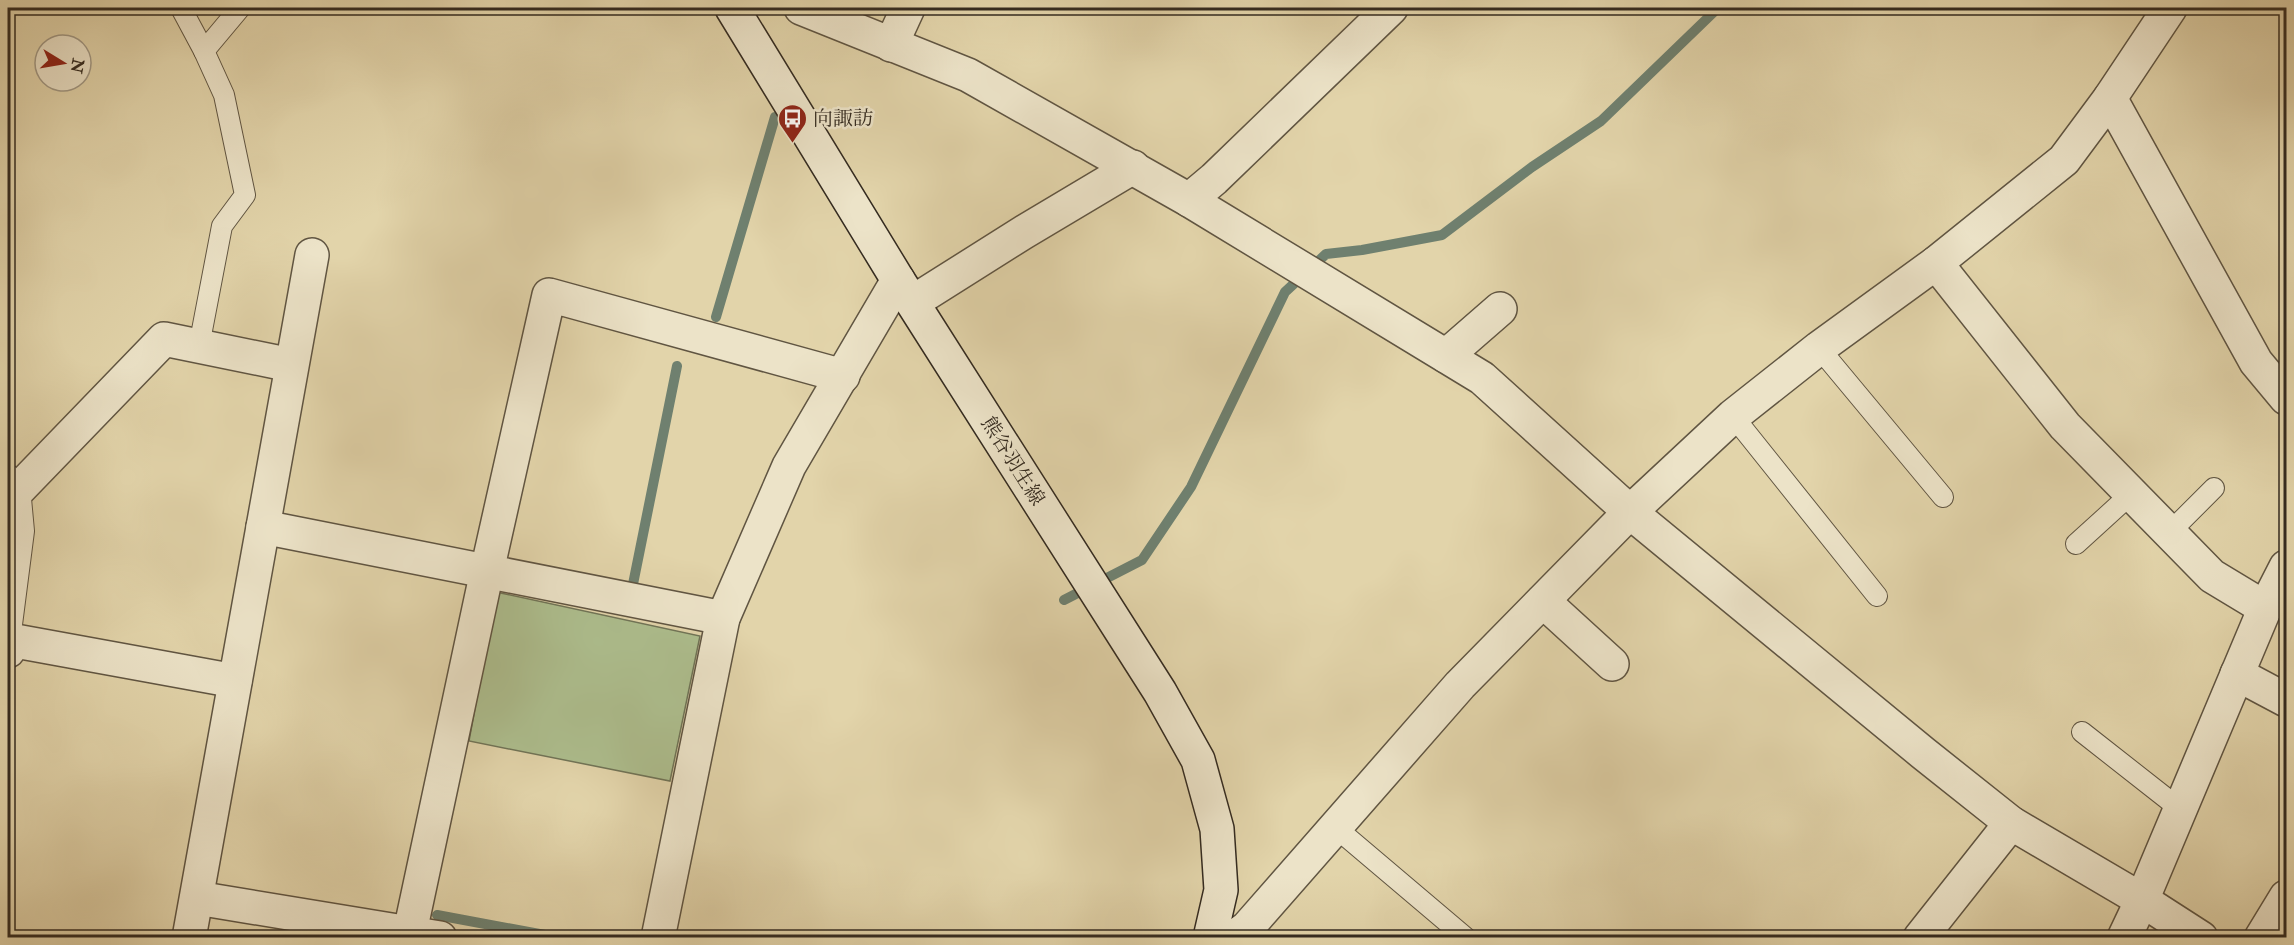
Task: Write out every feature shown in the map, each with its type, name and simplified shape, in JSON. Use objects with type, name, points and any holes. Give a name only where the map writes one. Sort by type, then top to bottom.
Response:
[{"type":"street","name":"熊谷羽生線","points":[[732,8],[906,291],[1160,692],[1198,760],[1217,829],[1221,890],[1210,938]]},
{"type":"street","points":[[806,8],[968,75],[1134,167],[1482,378],[1630,512],[2011,823],[2142,900],[2201,938]]},
{"type":"street","points":[[891,45],[908,8]]},
{"type":"street","points":[[1189,200],[1214,179],[1391,8]]},
{"type":"street","points":[[1233,938],[1247,927],[1460,685],[1630,512],[1733,416],[1819,348],[1936,263],[2064,160],[2110,98],[2170,8]]},
{"type":"street","points":[[2110,98],[2256,362],[2286,398]]},
{"type":"street","points":[[658,938],[723,618],[789,466],[843,376],[906,291],[1024,232],[1134,167]]},
{"type":"street","points":[[189,938],[312,255]]},
{"type":"street","points":[[1936,263],[2065,426],[2212,576],[2265,608]]},
{"type":"street","points":[[196,898],[425,935],[487,571],[549,295],[843,376]]},
{"type":"street","points":[[1446,356],[1500,309]]},
{"type":"street","points":[[14,481],[164,339],[291,365]]},
{"type":"street","points":[[263,527],[723,618]]},
{"type":"street","points":[[2124,938],[2265,608],[2286,567]]},
{"type":"street","points":[[1543,601],[1612,663]]},
{"type":"street","points":[[9,645],[235,681]]},
{"type":"street","points":[[2237,674],[2286,700]]},
{"type":"street","points":[[1920,938],[2011,823]]},
{"type":"street","points":[[2261,938],[2286,897]]},
{"type":"lane","points":[[181,8],[224,95],[245,195],[222,226],[199,346]]},
{"type":"lane","points":[[204,51],[240,8]]},
{"type":"lane","points":[[1819,348],[1943,496]]},
{"type":"lane","points":[[1733,416],[1877,596]]},
{"type":"lane","points":[[9,645],[24,531],[14,481]]},
{"type":"lane","points":[[2169,532],[2214,488]]},
{"type":"lane","points":[[2076,544],[2131,494]]},
{"type":"lane","points":[[2082,732],[2180,809]]},
{"type":"lane","points":[[1335,827],[1466,938]]},
{"type":"green space","points":[[496,592],[700,636],[670,781],[469,741]]},
{"type":"waterway","points":[[1064,600],[1142,560],[1191,487],[1285,292],[1326,254],[1362,250],[1442,235],[1532,167],[1601,121],[1718,8]]},
{"type":"waterway","points":[[716,317],[775,117]]},
{"type":"waterway","points":[[631,594],[677,366]]},
{"type":"waterway","points":[[437,915],[561,938]]},
{"type":"place","name":"向諏訪","points":[[792,144]]}]
